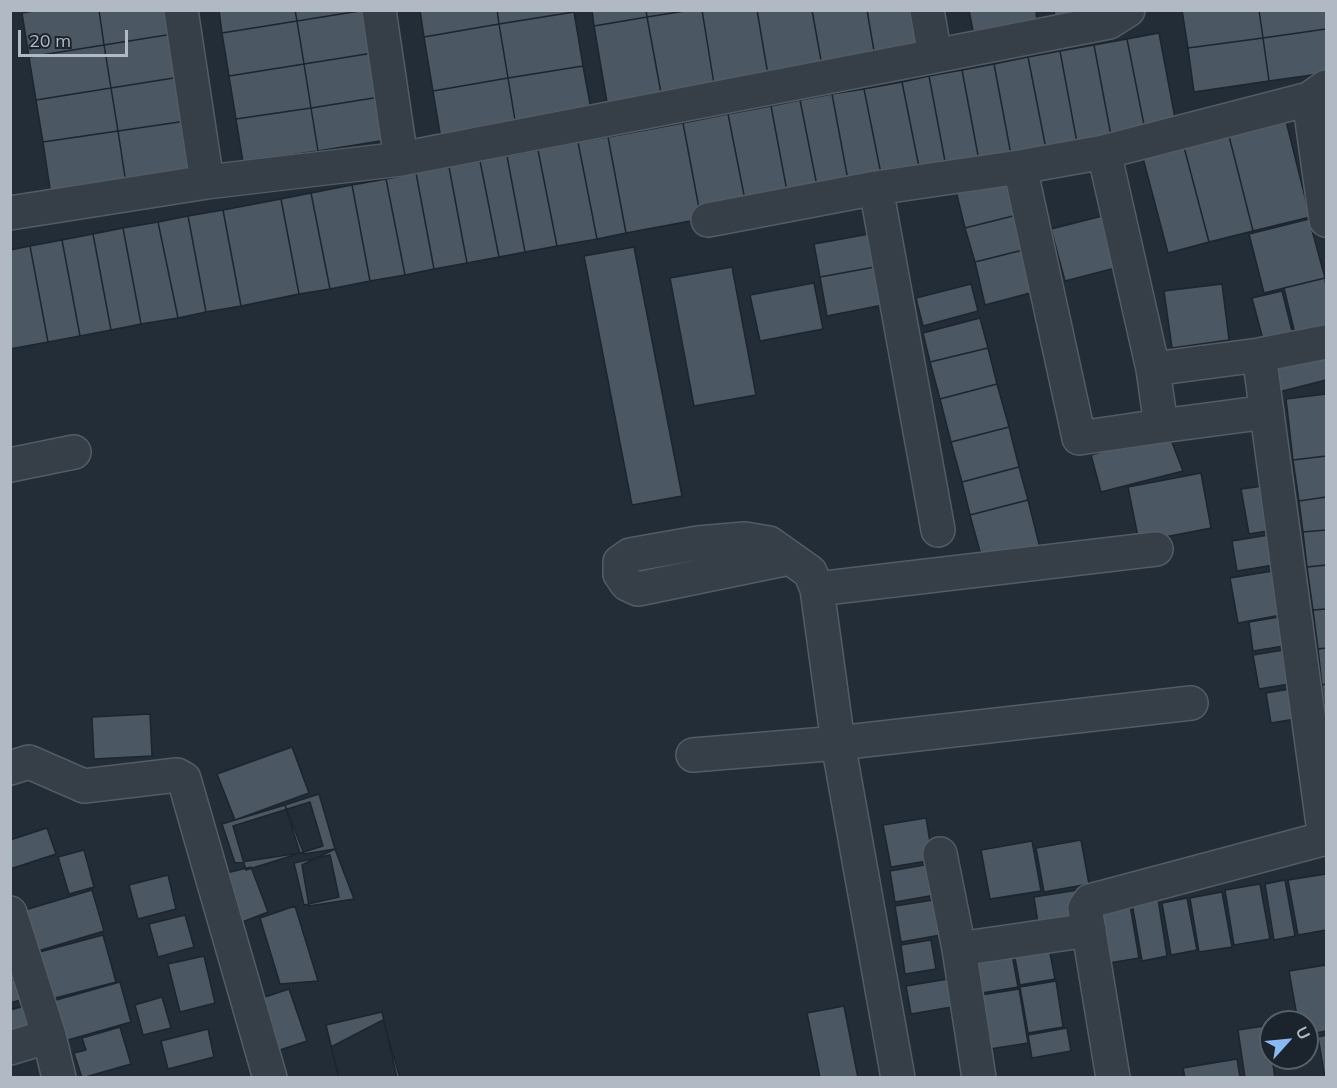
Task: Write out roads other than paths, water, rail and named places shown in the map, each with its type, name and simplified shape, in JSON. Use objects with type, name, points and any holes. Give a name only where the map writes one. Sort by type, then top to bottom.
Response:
[{"type":"street","points":[[182,10],[207,182]]},
{"type":"street","points":[[379,10],[400,159]]},
{"type":"street","points":[[927,10],[936,56]]},
{"type":"street","points":[[10,213],[207,182],[400,159],[1108,22],[1128,10]]},
{"type":"street","points":[[708,220],[876,188],[1104,152],[1318,93],[1326,220]]},
{"type":"street","points":[[1104,152],[1153,369],[1161,426]]},
{"type":"street","points":[[1020,167],[1079,438],[1267,412]]},
{"type":"street","points":[[876,188],[938,530]]},
{"type":"street","points":[[1153,369],[1259,355],[1326,342]]},
{"type":"street","points":[[1113,1077],[1085,908],[1090,901],[1326,838],[1259,355]]},
{"type":"street","points":[[10,465],[74,452]]},
{"type":"street","points":[[817,589],[1156,549]]},
{"type":"street","points":[[789,558],[810,572],[817,589],[838,743],[898,1077]]},
{"type":"street","points":[[693,754],[838,743],[1191,703]]},
{"type":"street","points":[[10,768],[29,762],[84,786],[177,775],[184,779],[270,1077]]},
{"type":"street","points":[[940,854],[959,949],[979,1077]]},
{"type":"street","points":[[10,913],[49,1036],[59,1077]]},
{"type":"street","points":[[959,949],[1089,930]]},
{"type":"street","points":[[10,1048],[49,1036]]}]
